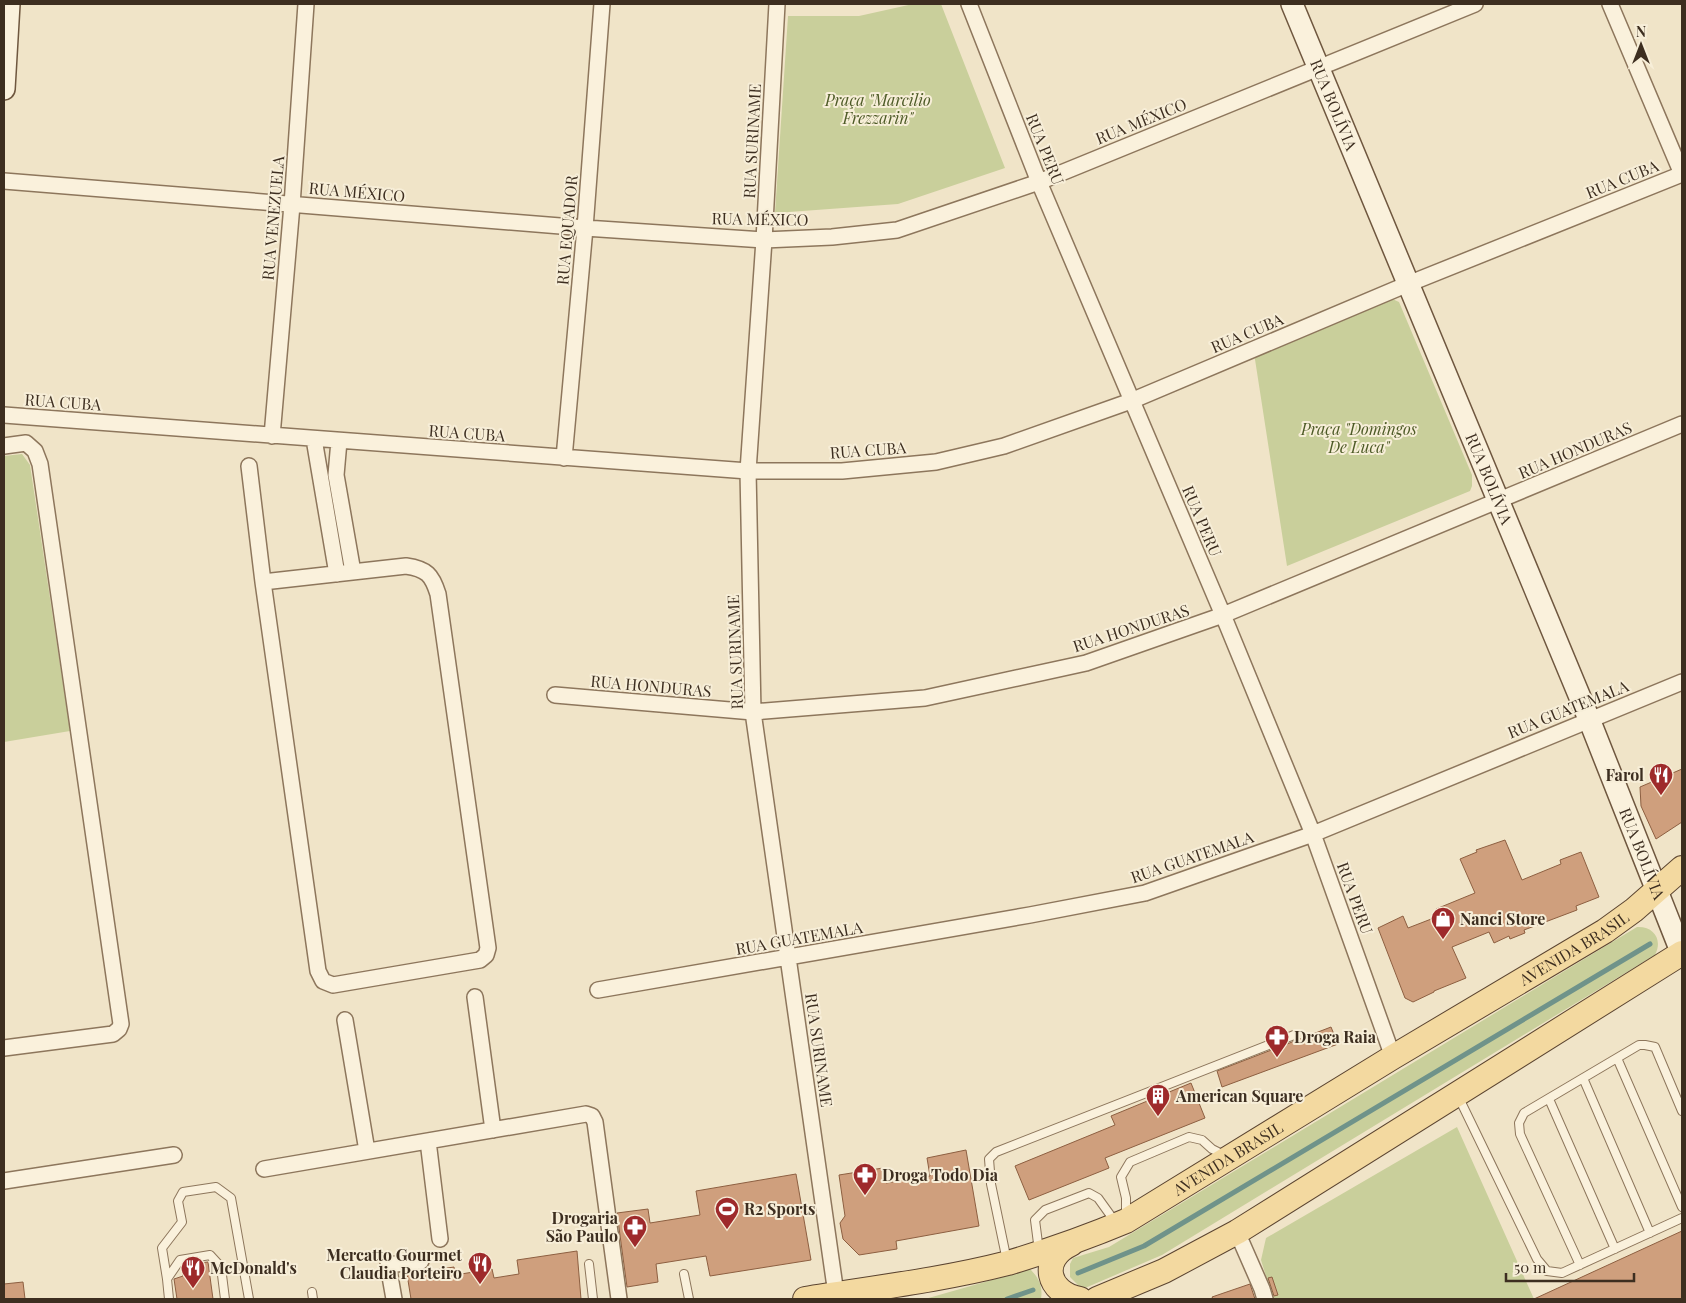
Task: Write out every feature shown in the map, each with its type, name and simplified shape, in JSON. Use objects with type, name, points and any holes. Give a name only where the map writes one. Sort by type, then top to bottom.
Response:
[{"type":"main road","points":[[4,89],[9,4]]},
{"type":"main road","name":"RUA BOLÍVIA","points":[[1292,4],[1589,719],[1682,954]]},
{"type":"main road","name":"AVENIDA BRASIL","points":[[806,1299],[956,1274],[1008,1263],[1079,1240],[1122,1223],[1394,1057],[1606,931],[1657,891],[1682,868]]},
{"type":"main road","points":[[1079,1240],[1058,1252],[1051,1268],[1052,1278],[1056,1287],[1070,1297],[1090,1299],[1164,1270],[1236,1232],[1682,954]]},
{"type":"street","name":"RUA VENEZUELA","points":[[272,436],[292,205],[306,4]]},
{"type":"street","name":"RUA EQUADOR","points":[[564,458],[585,228],[602,4]]},
{"type":"street","name":"RUA SURINAME","points":[[778,4],[748,471],[753,712],[836,1294]]},
{"type":"street","name":"RUA PERU","points":[[968,4],[1039,182],[1224,615],[1313,834],[1394,1057]]},
{"type":"street","name":"RUA MÉXICO","points":[[4,181],[585,228],[764,240],[832,237],[897,230],[1039,182],[1475,4]]},
{"type":"street","points":[[1610,4],[1682,174]]},
{"type":"street","name":"RUA CUBA","points":[[4,415],[748,471],[842,471],[936,462],[1004,446],[1131,401],[1408,284],[1682,174]]},
{"type":"street","name":"RUA HONDURAS","points":[[555,695],[753,712],[925,698],[1086,663],[1224,615],[1682,424]]},
{"type":"street","points":[[314,439],[337,574]]},
{"type":"street","points":[[339,441],[336,475],[353,572]]},
{"type":"street","points":[[4,446],[26,443],[35,451],[40,464],[121,1024],[119,1029],[113,1034],[4,1047]]},
{"type":"street","points":[[249,466],[263,582],[318,971],[323,981],[333,985],[480,960],[486,955],[488,948],[438,594],[434,582],[428,574],[419,568],[406,566],[263,582]]},
{"type":"street","name":"RUA GUATEMALA","points":[[598,990],[789,958],[1145,893],[1313,834],[1682,682]]},
{"type":"street","points":[[475,997],[493,1130]]},
{"type":"street","points":[[345,1020],[367,1151]]},
{"type":"street","points":[[264,1169],[586,1114],[592,1116],[595,1122],[619,1299]]},
{"type":"street","points":[[428,1141],[440,1239]]},
{"type":"street","points":[[4,1182],[174,1155]]},
{"type":"street","points":[[1236,1232],[1265,1299]]},
{"type":"street","points":[[394,1299],[388,1266],[421,1261]]},
{"type":"lane","points":[[1008,1263],[991,1184],[989,1159],[996,1152],[1294,1035]]},
{"type":"lane","points":[[1580,1265],[1520,1134],[1519,1123],[1524,1113],[1639,1045],[1655,1047],[1682,1110]]},
{"type":"lane","points":[[1617,1058],[1682,1207]]},
{"type":"lane","points":[[1583,1078],[1650,1233]]},
{"type":"lane","points":[[1457,1094],[1537,1259],[1547,1270],[1562,1272],[1682,1218]]},
{"type":"lane","points":[[1549,1099],[1615,1249]]},
{"type":"lane","points":[[1122,1223],[1126,1198],[1121,1177],[1130,1162],[1189,1137],[1202,1140],[1212,1149],[1230,1158]]},
{"type":"lane","points":[[170,1299],[162,1248],[182,1222],[178,1201],[180,1196],[183,1192],[216,1187],[232,1198],[249,1299]]},
{"type":"lane","points":[[1039,1253],[1035,1220],[1045,1210],[1089,1193],[1098,1198],[1122,1223]]},
{"type":"lane","points":[[167,1279],[180,1260],[210,1255],[221,1267],[225,1299]]},
{"type":"lane","points":[[589,1264],[593,1299]]},
{"type":"lane","points":[[684,1274],[689,1299]]},
{"type":"green space","name":"Praça \"Marcilio Frezzarin\"","points":[[913,4],[941,4],[1005,168],[898,204],[775,213],[788,16],[859,16]]},
{"type":"green space","name":"Praça \"Domingos De Luca\"","points":[[1388,297],[1399,302],[1472,475],[1472,486],[1470,491],[1287,566],[1254,353]]},
{"type":"green space","points":[[22,454],[30,465],[70,731],[4,742],[4,456]]},
{"type":"green space","points":[[1637,927],[1648,929],[1655,935],[1658,944],[1655,955],[1162,1255],[1085,1288],[1079,1286],[1070,1277],[1070,1264],[1073,1258],[1109,1247]]},
{"type":"green space","points":[[1457,1127],[1534,1299],[1273,1299],[1261,1260],[1266,1238]]},
{"type":"green space","points":[[1030,1269],[1040,1282],[1041,1299],[925,1299]]},
{"type":"building","name":"Farol","points":[[1682,769],[1682,822],[1656,839],[1641,806],[1640,787]]},
{"type":"building","points":[[1505,840],[1522,880],[1561,864],[1560,860],[1581,852],[1599,897],[1576,906],[1577,910],[1524,930],[1525,933],[1510,939],[1509,936],[1494,943],[1489,932],[1452,947],[1466,978],[1413,1002],[1405,998],[1378,928],[1403,916],[1408,928],[1439,916],[1436,909],[1475,893],[1460,859],[1477,852],[1476,850]]},
{"type":"building","name":"Droga Raia","points":[[1331,1027],[1338,1044],[1222,1087],[1217,1071]]},
{"type":"building","points":[[1191,1083],[1205,1118],[1105,1158],[1109,1168],[1029,1200],[1015,1166],[1115,1125],[1111,1116]]},
{"type":"building","points":[[966,1150],[979,1226],[896,1241],[897,1249],[859,1255],[843,1239],[840,1223],[845,1216],[839,1175],[883,1168],[886,1183],[930,1176],[927,1158]]},
{"type":"building","points":[[796,1174],[811,1260],[710,1276],[706,1256],[656,1264],[658,1282],[627,1287],[617,1213],[648,1209],[650,1223],[700,1215],[696,1191]]},
{"type":"building","points":[[1682,1231],[1682,1299],[1534,1299]]},
{"type":"building","points":[[577,1251],[581,1299],[411,1299],[407,1274],[454,1267],[455,1275],[492,1269],[494,1278],[519,1274],[517,1260]]},
{"type":"building","name":"McDonald's","points":[[208,1262],[213,1299],[177,1299],[174,1279],[183,1276],[183,1265]]},
{"type":"building","points":[[1272,1277],[1278,1295],[1274,1296],[1268,1278]]},
{"type":"building","points":[[23,1282],[25,1299],[4,1299],[4,1284]]},
{"type":"building","points":[[1250,1284],[1255,1299],[1213,1299],[1212,1297]]},
{"type":"waterway","points":[[1078,1273],[1144,1246],[1650,944]]},
{"type":"waterway","points":[[1007,1299],[1033,1290]]},
{"type":"place","name":"Farol","points":[[1661,796]]},
{"type":"place","name":"Nanci Store","points":[[1443,940]]},
{"type":"place","name":"Droga Raia","points":[[1277,1058]]},
{"type":"place","name":"American Square","points":[[1158,1117]]},
{"type":"place","name":"Droga Todo Dia","points":[[865,1196]]},
{"type":"place","name":"R2 Sports","points":[[727,1230]]},
{"type":"place","name":"Drogaria São Paulo","points":[[635,1248]]},
{"type":"place","name":"Mercatto Gourmet Claudia Porteiro","points":[[480,1285]]},
{"type":"place","name":"McDonald's","points":[[193,1289]]}]
